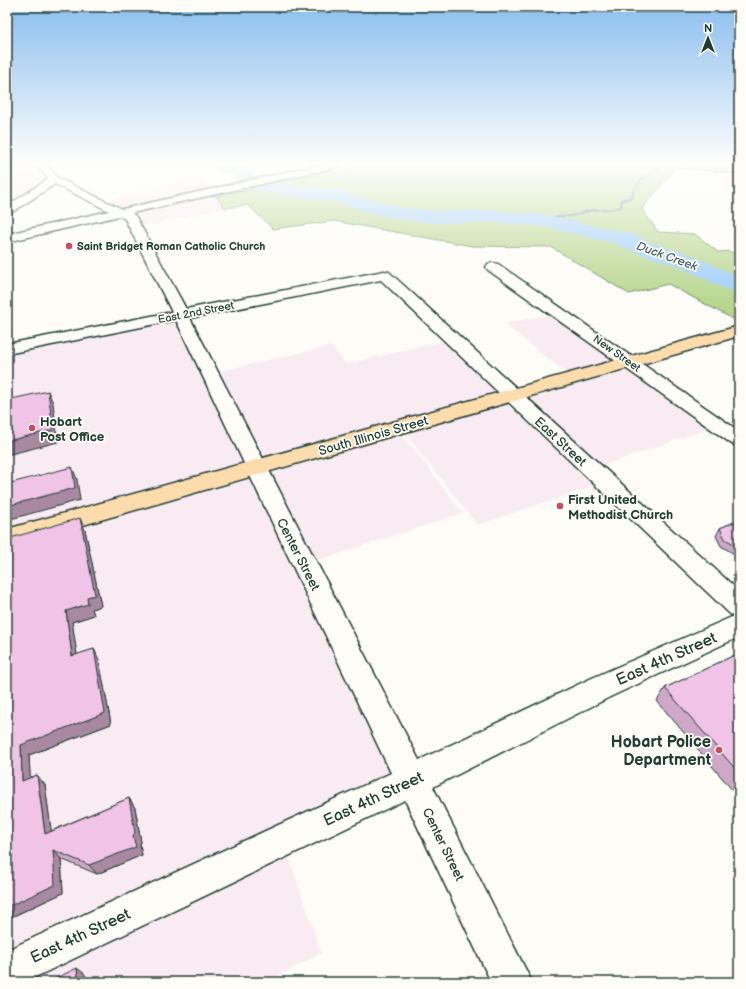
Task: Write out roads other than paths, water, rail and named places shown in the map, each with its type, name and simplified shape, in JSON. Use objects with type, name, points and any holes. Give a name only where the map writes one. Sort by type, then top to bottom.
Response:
[{"type":"main road","name":"South Illinois Street","points":[[7,538],[739,331]]},
{"type":"street","name":"Center Street","points":[[115,210],[130,217],[181,315],[512,982]]},
{"type":"street","points":[[7,238],[134,210]]},
{"type":"street","name":"New Street","points":[[494,267],[739,440]]},
{"type":"street","name":"East 2nd Street","points":[[7,349],[384,274]]},
{"type":"street","name":"East Street","points":[[384,274],[739,608]]},
{"type":"street","name":"East 4th Street","points":[[7,970],[412,780],[602,687],[739,626]]},
{"type":"waterway","name":"Duck Creek","points":[[386,210],[403,214],[442,217],[496,216],[546,221],[624,239],[644,248],[681,259],[739,286]]},
{"type":"waterway","points":[[546,221],[555,216],[571,216],[588,211],[606,210]]},
{"type":"place","name":"Saint Bridget Roman Catholic Church","points":[[69,246]]},
{"type":"place","name":"Hobart Post Office","points":[[32,428]]},
{"type":"place","name":"First United Methodist Church","points":[[560,506]]},
{"type":"place","name":"Hobart Police Department","points":[[719,750]]}]
